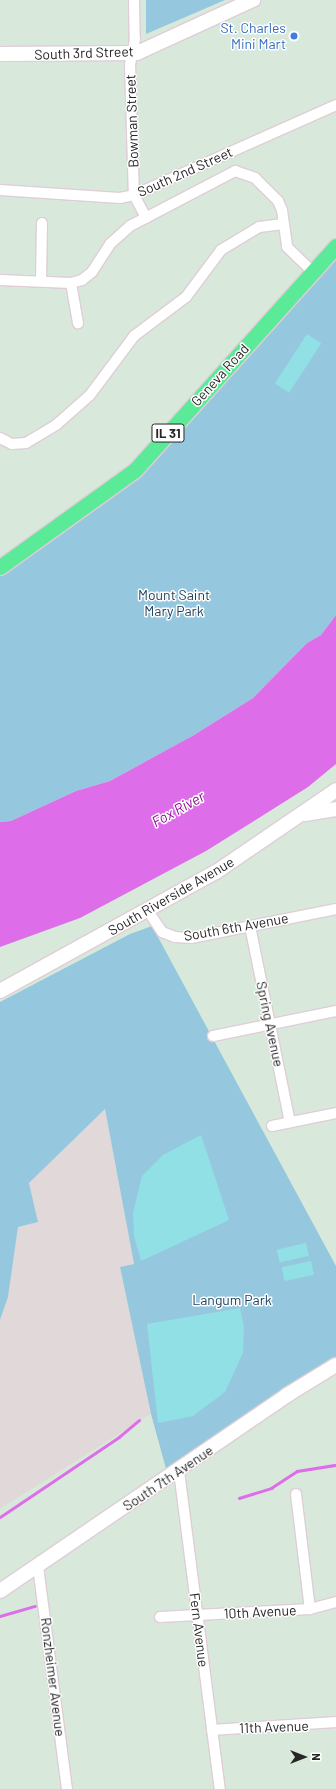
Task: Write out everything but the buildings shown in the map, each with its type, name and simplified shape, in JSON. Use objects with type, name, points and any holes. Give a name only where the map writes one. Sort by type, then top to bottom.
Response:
[{"type":"main road","name":"Geneva Road","points":[[0,566],[135,470],[336,246]]},
{"type":"street","name":"Bowman Street","points":[[134,0],[132,53],[134,195]]},
{"type":"street","name":"South 3rd Street","points":[[0,54],[132,53],[253,0]]},
{"type":"street","name":"South 2nd Street","points":[[0,190],[120,198],[134,195],[336,105]]},
{"type":"street","points":[[0,280],[41,280],[71,283],[92,272],[110,244],[146,218],[235,171],[255,178],[278,201],[286,247],[313,272]]},
{"type":"street","points":[[134,195],[146,218]]},
{"type":"street","points":[[41,280],[42,222]]},
{"type":"street","points":[[0,438],[12,444],[26,443],[56,425],[90,395],[134,336],[186,297],[220,250],[259,227],[283,224]]},
{"type":"street","points":[[71,283],[78,323]]},
{"type":"street","name":"South Riverside Avenue","points":[[0,991],[148,911],[216,872],[336,790]]},
{"type":"street","points":[[300,815],[336,809]]},
{"type":"street","name":"South 6th Avenue","points":[[148,911],[162,932],[175,937],[191,938],[336,909]]},
{"type":"street","name":"Spring Avenue","points":[[250,926],[290,1122]]},
{"type":"street","points":[[213,1036],[336,1011]]},
{"type":"street","points":[[272,1126],[336,1113]]},
{"type":"street","name":"South 7th Avenue","points":[[0,1591],[179,1471],[287,1395],[336,1365]]},
{"type":"street","name":"Fern Avenue","points":[[179,1471],[220,1789]]},
{"type":"street","points":[[296,1494],[310,1610]]},
{"type":"street","name":"Ronzheimer Avenue","points":[[38,1566],[67,1789]]},
{"type":"street","name":"10th Avenue","points":[[160,1617],[310,1610],[336,1602]]},
{"type":"street","name":"11th Avenue","points":[[212,1730],[336,1722]]},
{"type":"shaded area","points":[[307,334],[321,343],[289,393],[275,383]]},
{"type":"shaded area","points":[[105,1108],[134,1264],[120,1267],[151,1414],[0,1509],[0,1320],[8,1297],[18,1227],[38,1222],[29,1183]]},
{"type":"shaded area","points":[[201,1135],[229,1220],[141,1261],[134,1236],[133,1213],[142,1176],[163,1155]]},
{"type":"shaded area","points":[[306,1243],[309,1256],[280,1262],[277,1250]]},
{"type":"shaded area","points":[[311,1261],[314,1275],[285,1281],[282,1267]]},
{"type":"shaded area","points":[[240,1308],[244,1327],[243,1353],[225,1392],[193,1416],[158,1423],[147,1324]]},
{"type":"green space","points":[[146,0],[225,0],[146,34]]},
{"type":"green space","name":"Mount Saint Mary Park","points":[[336,258],[336,615],[321,635],[307,643],[253,698],[194,735],[110,781],[76,791],[11,821],[0,822],[0,575],[130,481]]},
{"type":"green space","name":"Langum Park","points":[[152,926],[336,1266],[336,1366],[168,1476],[151,1414],[120,1267],[134,1264],[105,1109],[29,1183],[38,1222],[18,1227],[8,1297],[0,1320],[0,1002],[130,934]]},
{"type":"water","name":"Fox River","points":[[336,615],[336,764],[308,787],[206,851],[80,918],[0,947],[0,822],[11,821],[76,791],[110,781],[194,735],[253,698],[307,643],[321,635]]},
{"type":"waterway","points":[[0,1517],[119,1437],[139,1420]]},
{"type":"waterway","points":[[239,1498],[271,1488],[297,1471],[336,1465]]},
{"type":"waterway","points":[[0,1616],[35,1606]]},
{"type":"place","name":"St. Charles Mini Mart","points":[[294,36]]}]
